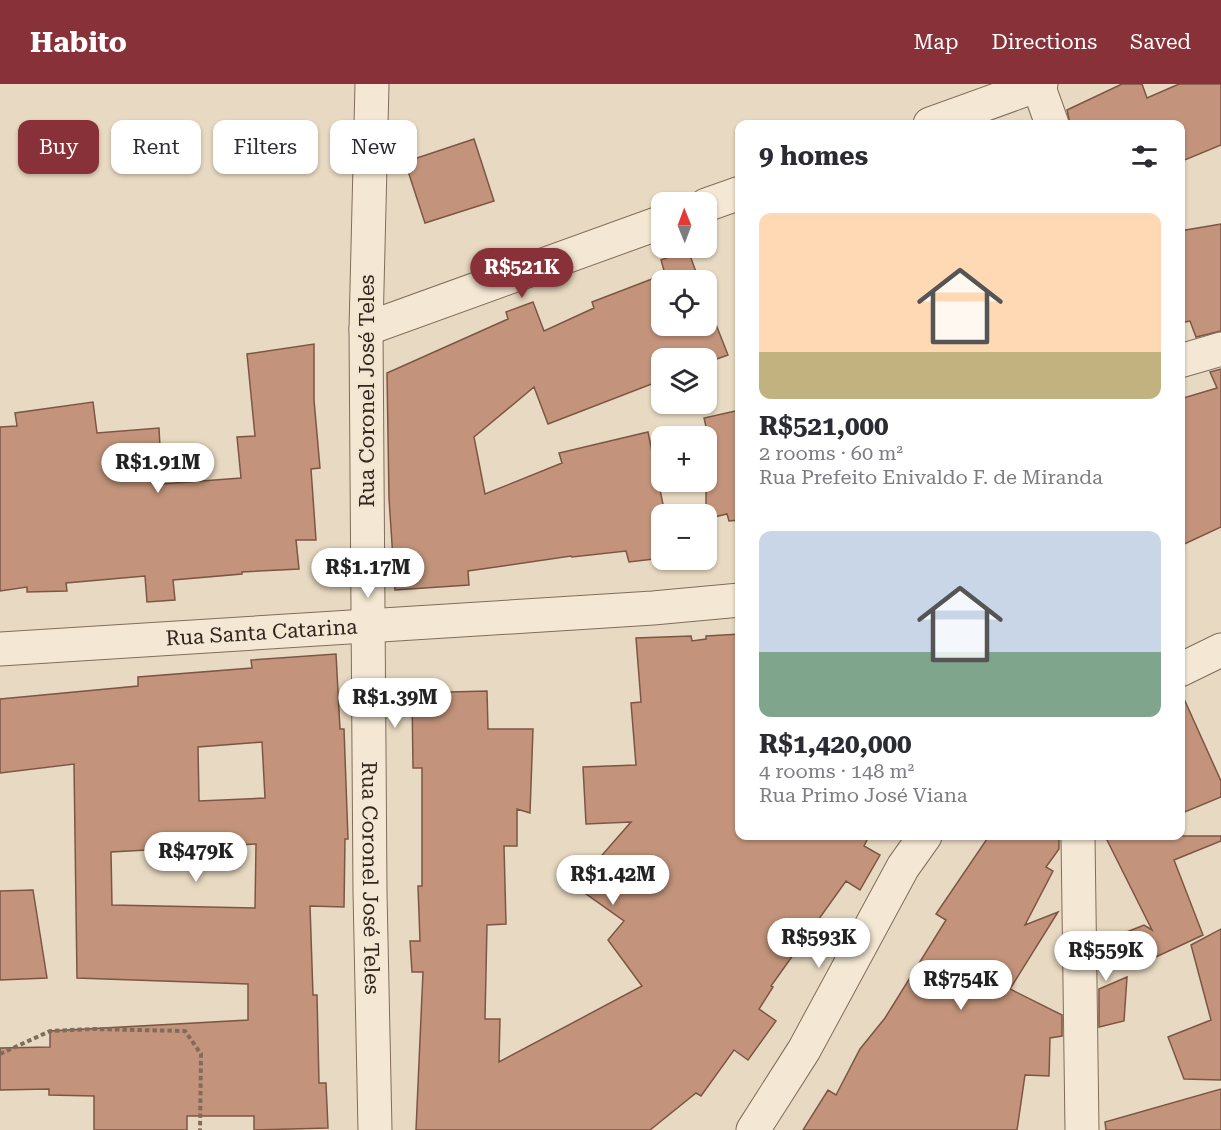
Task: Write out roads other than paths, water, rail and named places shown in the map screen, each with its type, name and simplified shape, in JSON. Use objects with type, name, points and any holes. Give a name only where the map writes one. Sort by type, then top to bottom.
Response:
[{"type":"street","name":"Rua Coronel José Teles","points":[[372,84],[366,329],[370,891],[375,1130]]},
{"type":"street","points":[[941,120],[1039,85],[1051,120]]},
{"type":"street","points":[[717,201],[735,196]]},
{"type":"street","points":[[366,329],[651,226]]},
{"type":"street","points":[[1185,360],[1221,349]]},
{"type":"street","name":"Rua Santa Catarina","points":[[0,649],[368,624],[653,608],[735,600]]},
{"type":"street","points":[[1185,668],[1221,650]]},
{"type":"street","points":[[753,1130],[804,1050],[903,867],[922,840]]},
{"type":"street","points":[[1078,840],[1082,1130]]}]
